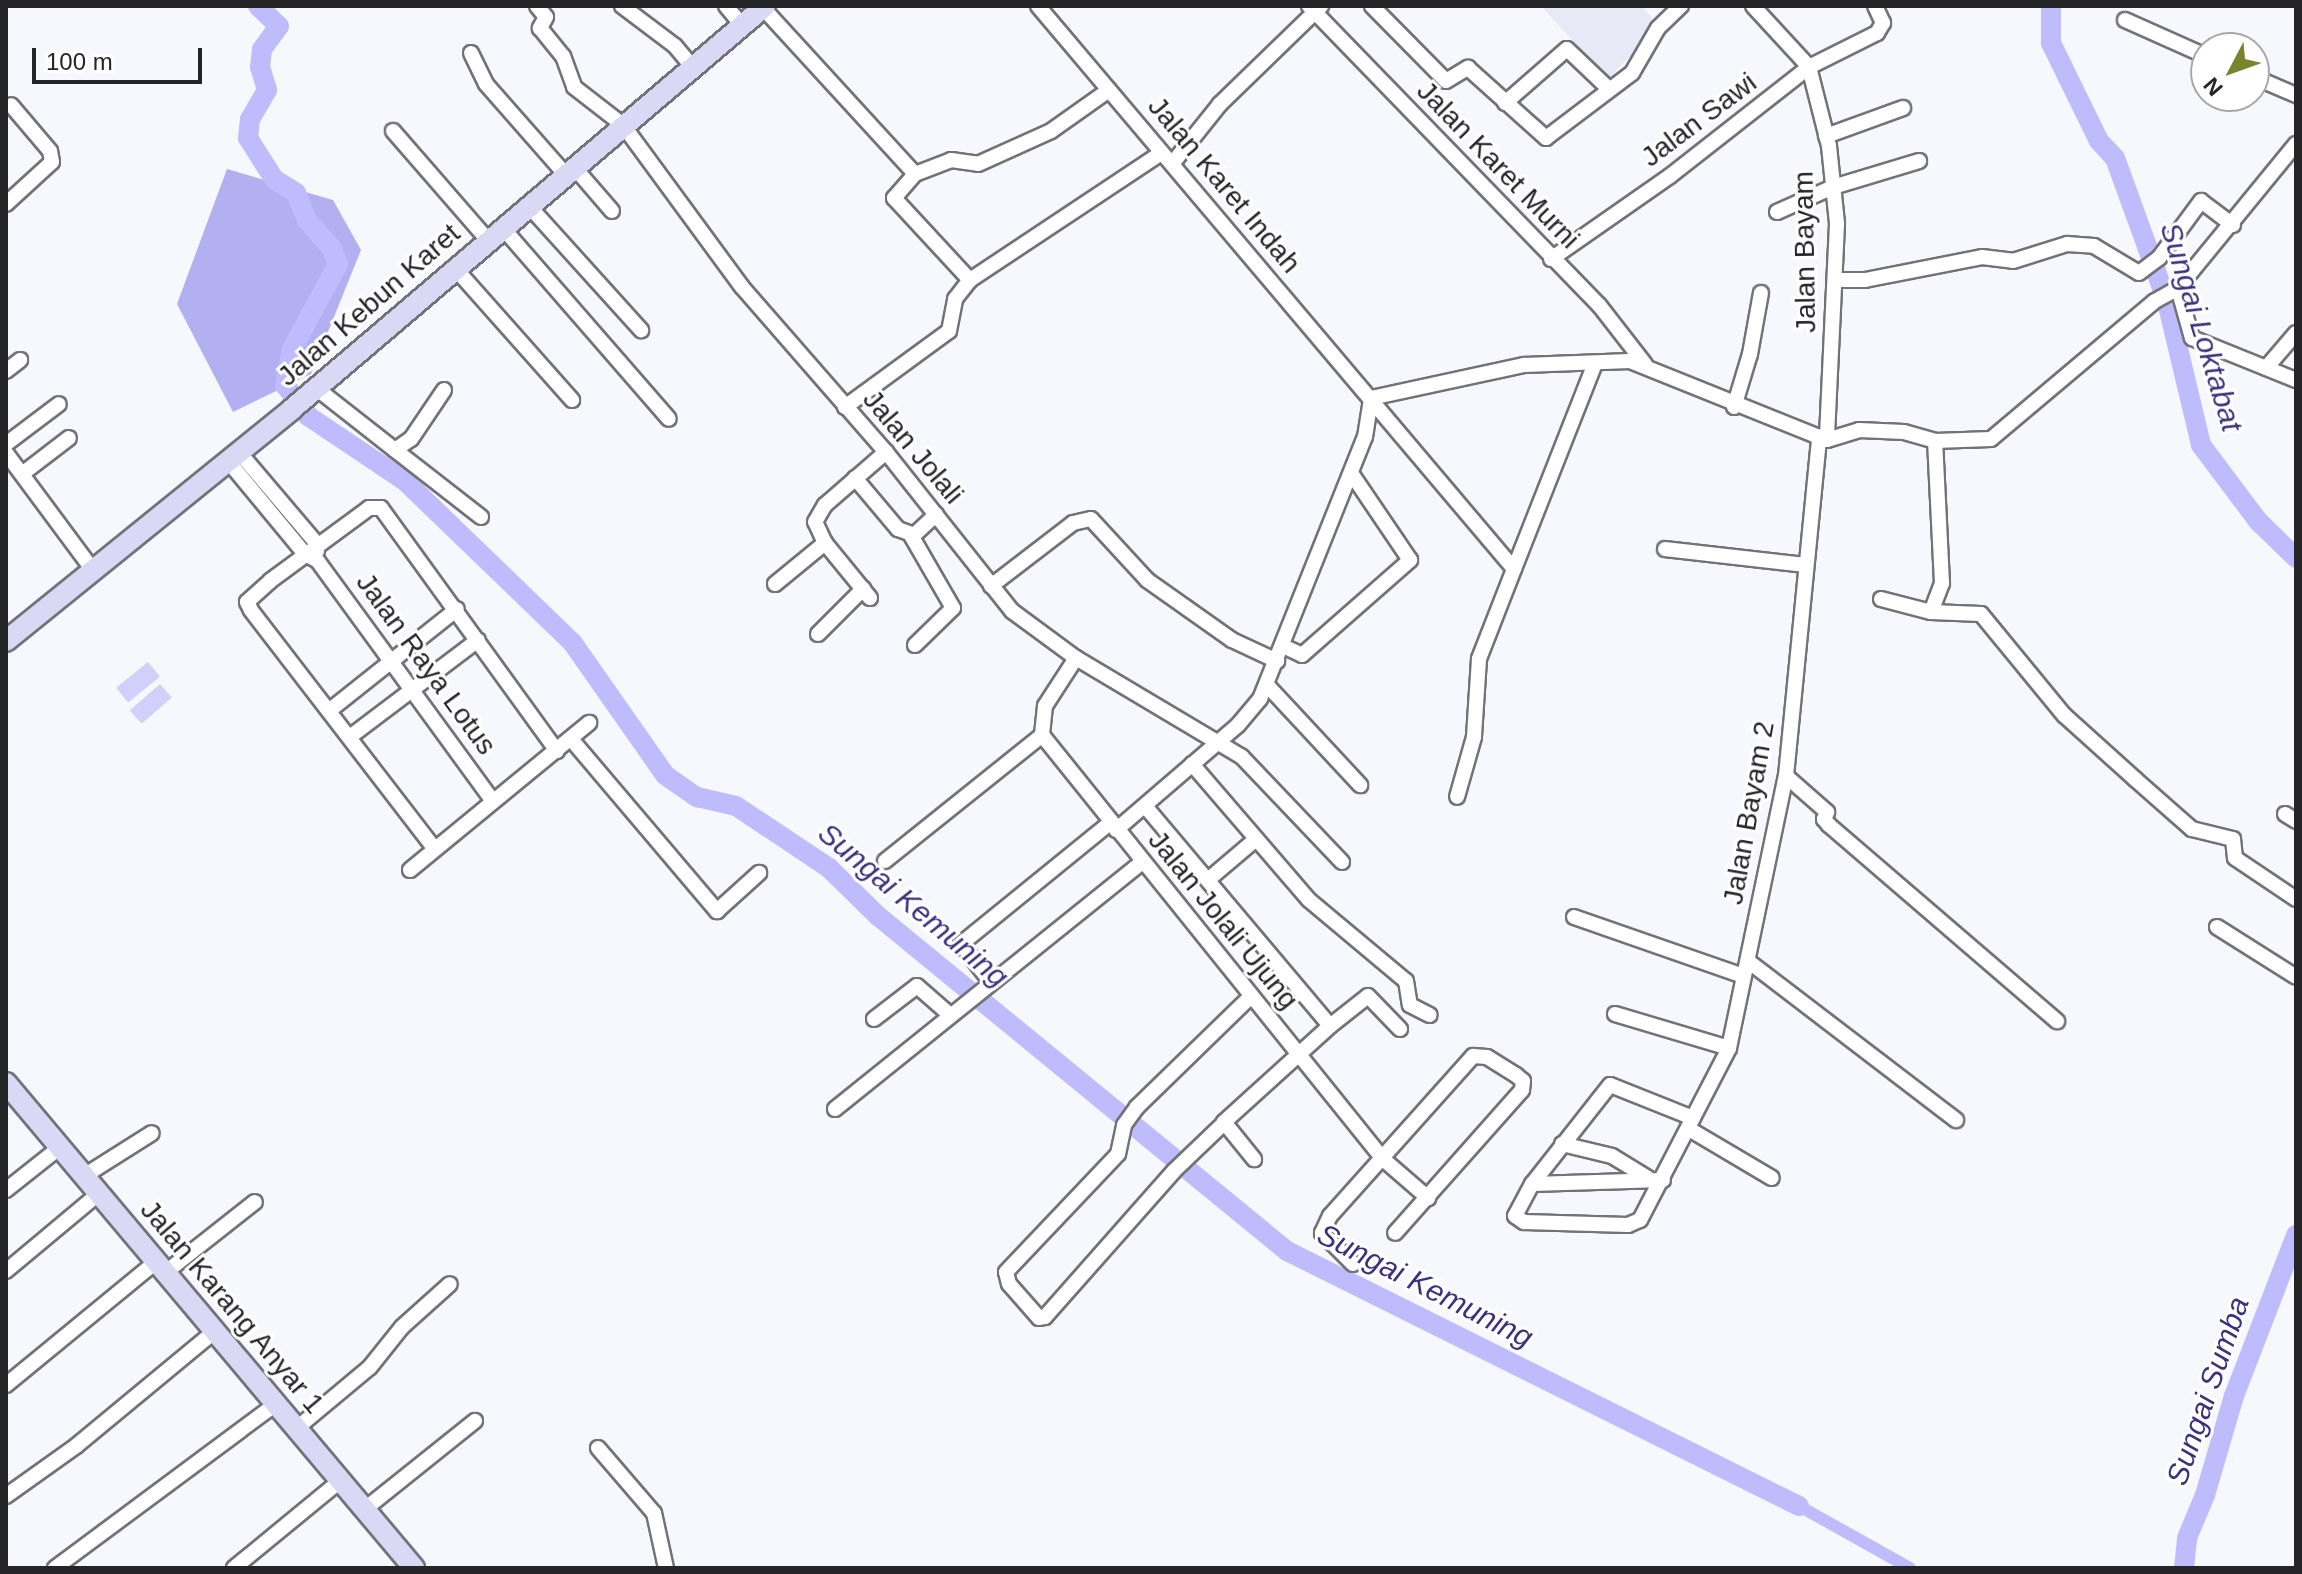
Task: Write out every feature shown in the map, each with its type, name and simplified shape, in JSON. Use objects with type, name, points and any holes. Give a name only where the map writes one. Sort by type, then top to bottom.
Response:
[{"type":"main road","name":"Jalan Kebun Karet","points":[[6,641],[292,409],[454,267],[764,7]]},
{"type":"main road","name":"Jalan Karang Anyar 1","points":[[6,1083],[414,1568]]},
{"type":"street","points":[[541,11],[558,6]]},
{"type":"street","points":[[622,6],[675,46],[692,66]]},
{"type":"street","points":[[726,6],[742,25]]},
{"type":"street","name":"Jalan Karet Indah","points":[[1038,6],[1514,569]]},
{"type":"street","points":[[1372,6],[1446,81],[1468,68],[1546,138],[1632,73],[1658,28],[1681,6]]},
{"type":"street","points":[[1753,6],[1809,67]]},
{"type":"street","name":"Jalan Sawi","points":[[1551,259],[1670,176],[1809,67],[1882,29],[1875,6]]},
{"type":"street","points":[[764,7],[915,174]]},
{"type":"street","points":[[845,407],[949,331],[955,299],[970,280],[1166,159],[1315,7]]},
{"type":"street","name":"Jalan Karet Murni","points":[[1315,7],[1551,259],[1599,305],[1645,364]]},
{"type":"street","name":"Jalan Jolali","points":[[541,11],[540,28],[563,56],[574,87],[623,125],[742,287],[886,452],[1012,611],[1076,658],[1242,757],[1342,862]]},
{"type":"street","points":[[2125,20],[2190,49]]},
{"type":"street","points":[[1505,103],[1567,49],[1609,89]]},
{"type":"street","points":[[471,53],[486,84],[612,211]]},
{"type":"street","name":"Jalan Bayam","points":[[1809,67],[1826,136],[1833,187],[1836,280],[1823,439]]},
{"type":"street","points":[[2270,84],[2296,95]]},
{"type":"street","points":[[970,280],[894,198],[915,174],[951,160],[978,164],[1051,131],[1109,90]]},
{"type":"street","points":[[8,198],[52,162],[50,151],[11,105]]},
{"type":"street","points":[[1826,136],[1903,108]]},
{"type":"street","points":[[393,131],[669,419]]},
{"type":"street","points":[[986,984],[961,944],[1113,827],[1145,806],[1249,714],[1267,685],[1280,654],[1365,437],[1371,398],[1524,365],[1645,364],[1734,407],[1823,439],[1859,430],[1904,432],[1935,441],[1991,439],[2155,301],[2176,288],[2233,225],[2296,144]]},
{"type":"street","points":[[1777,212],[1833,187],[1919,161]]},
{"type":"street","points":[[1836,280],[1865,280],[1982,257],[2013,261],[2067,244],[2094,246],[2130,271],[2154,263],[2201,201],[2233,225]]},
{"type":"street","points":[[528,205],[641,330]]},
{"type":"street","points":[[454,267],[572,400]]},
{"type":"street","points":[[2176,288],[2192,338],[2296,380]]},
{"type":"street","points":[[1734,407],[1750,354],[1761,293]]},
{"type":"street","points":[[2266,368],[2296,333]]},
{"type":"street","points":[[6,371],[20,360]]},
{"type":"street","points":[[1457,797],[1474,737],[1479,659],[1595,363]]},
{"type":"street","points":[[395,450],[411,439],[444,390]]},
{"type":"street","points":[[312,392],[395,450],[481,517]]},
{"type":"street","points":[[6,444],[59,404]]},
{"type":"street","points":[[22,474],[69,438]]},
{"type":"street","name":"Jalan Bayam 2","points":[[1532,1184],[1514,1213],[1520,1221],[1628,1225],[1644,1216],[1656,1179],[1691,1124],[1729,1048],[1786,776],[1805,565],[1823,439]]},
{"type":"street","points":[[1931,612],[1942,583],[1935,441]]},
{"type":"street","points":[[818,634],[867,594],[825,543],[815,522],[825,505],[886,452]]},
{"type":"street","points":[[6,453],[93,570]]},
{"type":"street","name":"Jalan Raya Lotus","points":[[234,457],[313,552],[492,800]]},
{"type":"street","points":[[991,586],[1073,523],[1091,519],[1147,580],[1232,640],[1280,654],[1302,655],[1410,560],[1351,473]]},
{"type":"street","points":[[855,478],[898,529],[912,534],[953,608],[915,645]]},
{"type":"street","points":[[434,848],[247,602],[369,508],[381,508],[557,751]]},
{"type":"street","points":[[912,534],[936,515]]},
{"type":"street","points":[[775,584],[825,543]]},
{"type":"street","points":[[1665,549],[1805,565]]},
{"type":"street","points":[[1881,599],[1931,612],[1981,614],[2064,715],[2123,769],[2192,829],[2233,839],[2235,858],[2296,899]]},
{"type":"street","points":[[330,710],[457,609]]},
{"type":"street","points":[[351,736],[478,640]]},
{"type":"street","points":[[885,861],[1042,735],[1045,706],[1076,658]]},
{"type":"street","points":[[1267,685],[1360,785]]},
{"type":"street","points":[[410,870],[589,723]]},
{"type":"street","name":"Jalan Jolali Ujung","points":[[1042,735],[1383,1159],[1428,1198]]},
{"type":"street","points":[[571,739],[717,911],[759,873]]},
{"type":"street","points":[[1192,764],[1309,900],[1406,981],[1410,1005],[1430,1015]]},
{"type":"street","points":[[1786,776],[1827,812],[1824,819],[1829,825],[2057,1021]]},
{"type":"street","points":[[1145,806],[1330,1026]]},
{"type":"street","points":[[1209,879],[1255,840]]},
{"type":"street","points":[[835,1109],[986,984],[1143,861]]},
{"type":"street","points":[[1574,917],[1743,976]]},
{"type":"street","points":[[2217,927],[2296,977]]},
{"type":"street","points":[[1748,961],[1956,1120]]},
{"type":"street","points":[[874,1019],[917,986],[949,1014]]},
{"type":"street","points":[[1250,997],[1137,1107],[1124,1125],[1118,1154],[1006,1272],[1009,1284],[1039,1318],[1124,1232],[1189,1155],[1330,1026],[1368,996],[1400,1029]]},
{"type":"street","points":[[1615,1014],[1729,1048]]},
{"type":"street","points":[[1353,1264],[1322,1227],[1473,1056],[1487,1057],[1516,1075],[1523,1081],[1522,1090],[1395,1233]]},
{"type":"street","points":[[1532,1184],[1614,1084],[1691,1124],[1772,1178]]},
{"type":"street","points":[[1223,1124],[1254,1159]]},
{"type":"street","points":[[84,1176],[152,1133]]},
{"type":"street","points":[[1562,1144],[1612,1156],[1656,1179]]},
{"type":"street","points":[[6,1190],[59,1148]]},
{"type":"street","points":[[1532,1184],[1656,1179]]},
{"type":"street","points":[[6,1271],[98,1194]]},
{"type":"street","points":[[6,1385],[162,1267],[255,1202]]},
{"type":"street","points":[[297,1428],[370,1367],[402,1327],[450,1284]]},
{"type":"street","points":[[6,1496],[76,1446],[216,1330]]},
{"type":"street","points":[[55,1568],[277,1403]]},
{"type":"street","points":[[365,1509],[475,1421]]},
{"type":"street","points":[[598,1448],[654,1513],[666,1568]]},
{"type":"street","points":[[234,1568],[341,1480]]},
{"type":"shaded area","points":[[1541,6],[1641,6],[1652,17],[1637,49],[1608,79]]},
{"type":"shaded area","points":[[227,169],[333,200],[361,250],[311,374],[233,412],[177,304]]},
{"type":"shaded area","points":[[148,662],[160,677],[128,703],[116,688]]},
{"type":"shaded area","points":[[160,684],[172,698],[142,724],[130,710]]},
{"type":"waterway","name":"Sungai Kemuning","points":[[258,6],[279,26],[262,49],[260,67],[267,90],[250,119],[248,138],[274,179],[296,193],[307,220],[332,249],[338,264],[292,349],[285,385],[308,416],[405,481],[572,642],[665,775],[697,797],[736,806],[829,868],[878,916],[1287,1251],[1799,1506]]},
{"type":"waterway","name":"Sungai Loktabat","points":[[2051,6],[2051,43],[2099,141],[2115,158],[2167,302],[2201,445],[2258,521],[2296,558]]},
{"type":"waterway","name":"Sungai Sumba","points":[[2184,1568],[2187,1538],[2205,1495],[2234,1396],[2296,1235]]},
{"type":"waterway","points":[[1799,1506],[1910,1568]]}]
